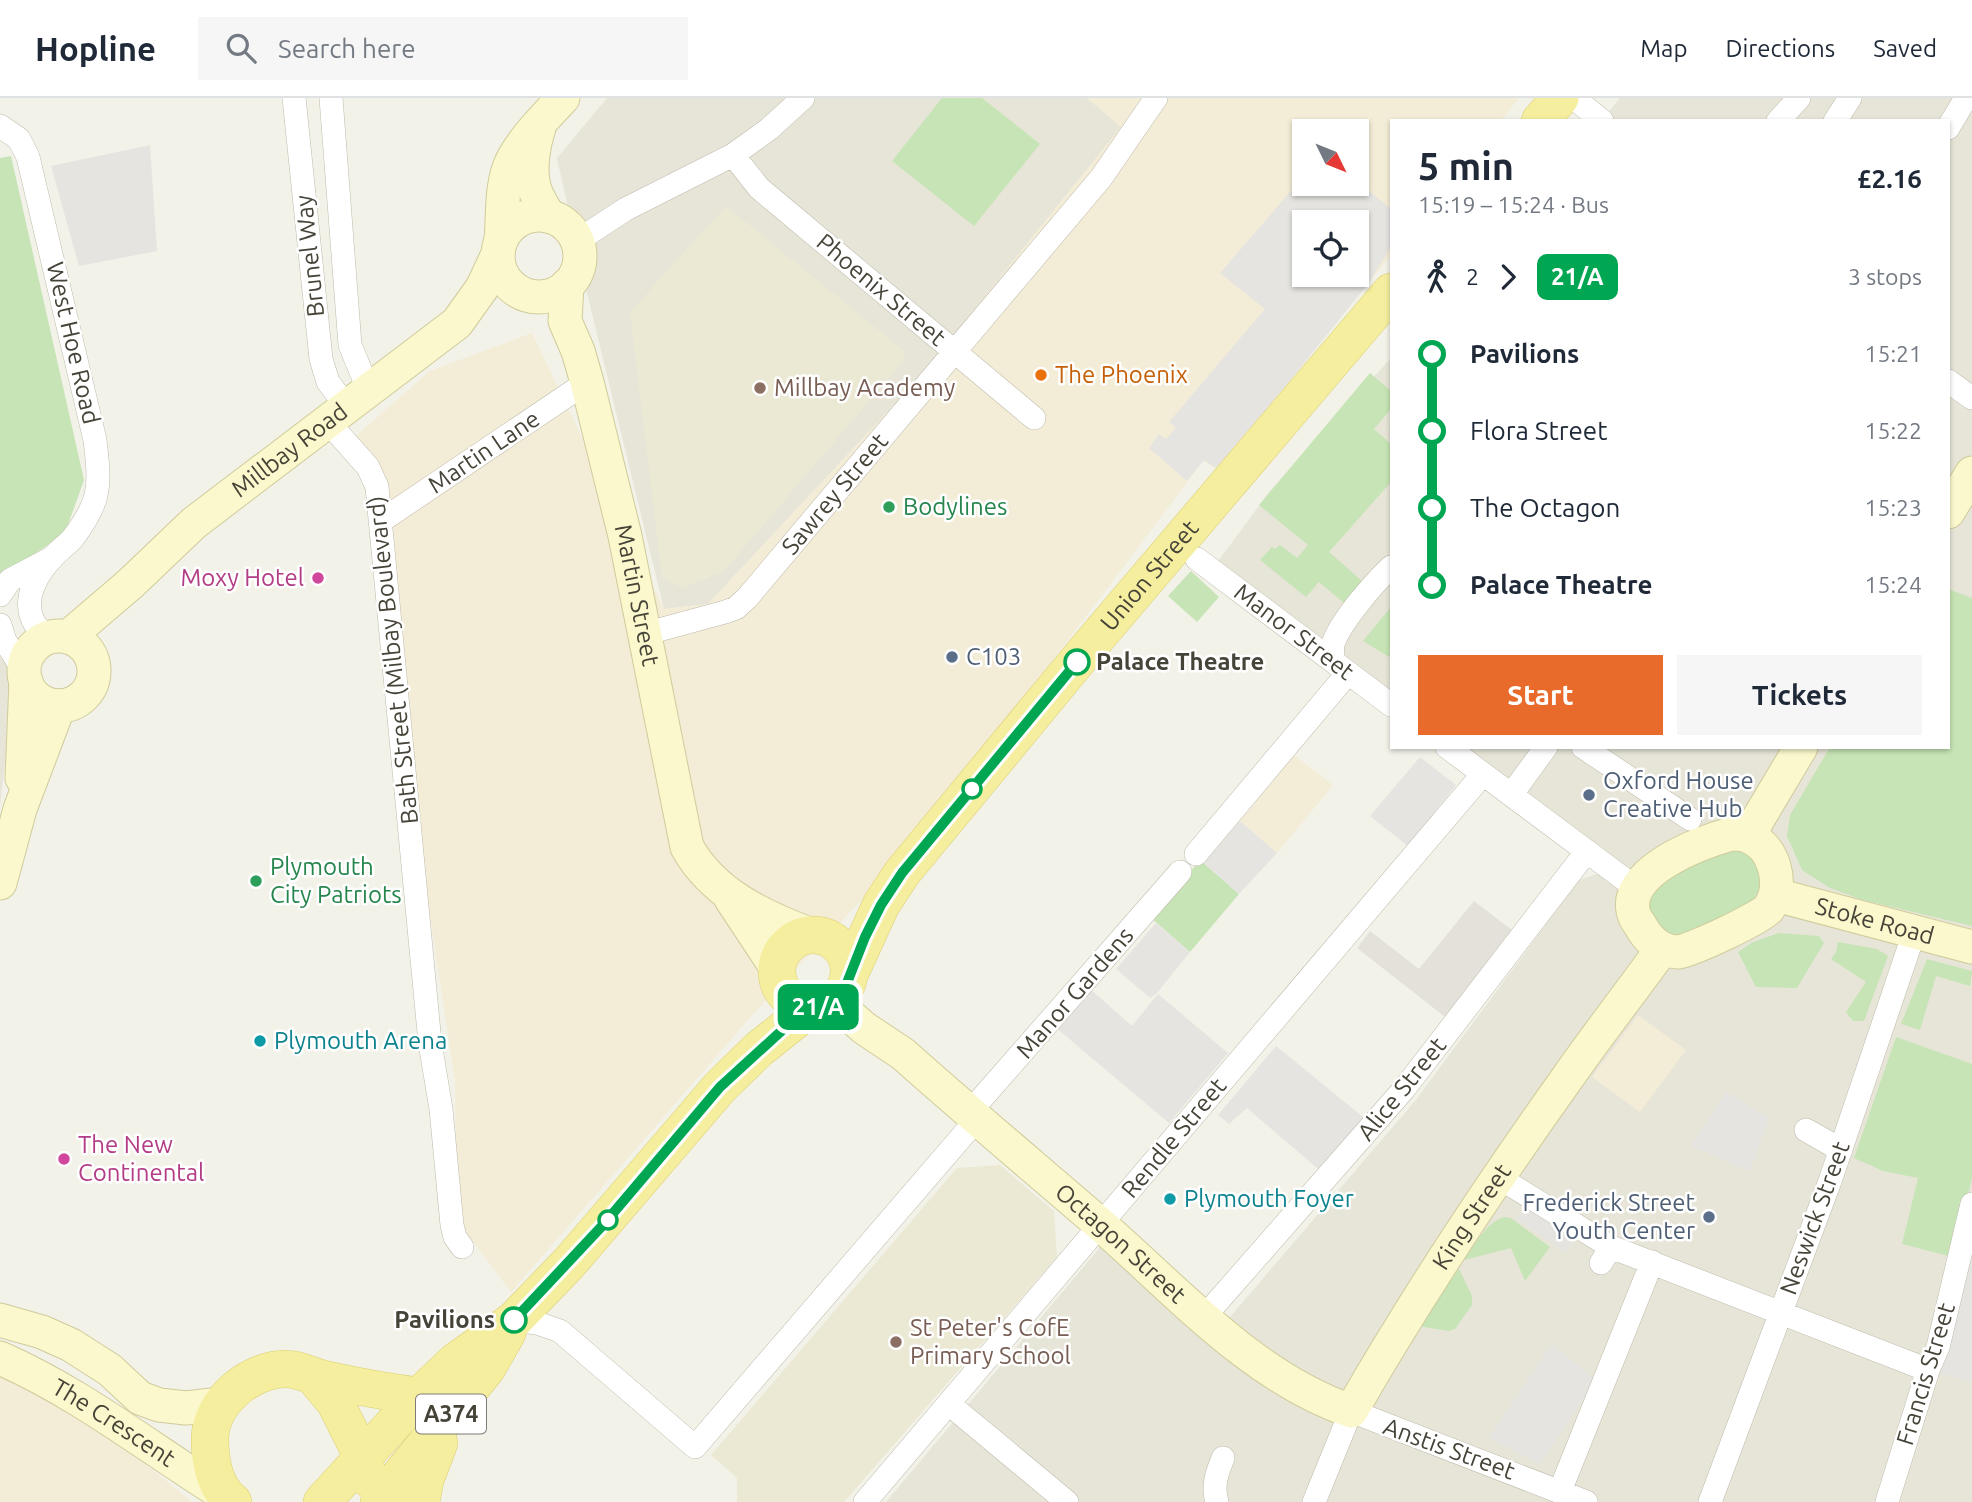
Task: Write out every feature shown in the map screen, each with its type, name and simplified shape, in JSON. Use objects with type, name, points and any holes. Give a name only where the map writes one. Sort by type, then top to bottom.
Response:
[{"type":"main road","points":[[1542,119],[1560,98]]},
{"type":"main road","name":"Union Street","points":[[323,1502],[419,1395],[456,1361],[514,1320],[603,1225],[720,1087],[759,1049],[834,992],[881,905],[902,873],[1088,648],[1390,293]]},
{"type":"main road","name":"Union Street","points":[[815,934],[902,873]]},
{"type":"main road","points":[[815,934],[839,945],[848,961],[834,992],[799,1006],[787,998],[778,977],[779,957],[789,943],[815,934]]},
{"type":"main road","name":"Union Street","points":[[720,1087],[778,977]]},
{"type":"main road","name":"Union Street","points":[[377,1502],[487,1368],[514,1320]]},
{"type":"main road","name":"A374","points":[[220,1404],[242,1384],[262,1374],[287,1369],[377,1392],[419,1395]]},
{"type":"main road","name":"A374","points":[[313,1376],[335,1402],[363,1458],[377,1502]]},
{"type":"main road","name":"The Crescent","points":[[220,1404],[210,1433],[210,1461],[227,1499]]},
{"type":"main road","points":[[421,1502],[431,1462],[458,1404]]},
{"type":"street","name":"Brunel Way","points":[[294,98],[321,359],[328,382],[348,407]]},
{"type":"street","name":"Brunel Way","points":[[331,98],[350,345],[348,407]]},
{"type":"street","points":[[499,247],[510,226],[524,217],[540,214],[561,220],[571,229],[578,240],[580,265],[568,285],[558,293],[534,297],[512,287],[499,266],[499,247],[505,183],[509,167],[541,123],[564,98]]},
{"type":"street","points":[[578,240],[626,209],[733,156],[769,129],[803,98]]},
{"type":"street","points":[[1574,98],[1600,119]]},
{"type":"street","points":[[1780,119],[1799,98]]},
{"type":"street","points":[[1836,119],[1850,98]]},
{"type":"street","points":[[1950,125],[1967,98],[1972,101]]},
{"type":"street","name":"Sawrey Street","points":[[643,634],[725,612],[736,608],[747,598],[1101,178],[1148,101]]},
{"type":"street","points":[[541,123],[533,152],[533,181],[535,191],[548,216]]},
{"type":"street","name":"West Hoe Road","points":[[0,126],[19,139],[28,157],[95,440],[98,472],[96,495],[72,539],[51,558],[10,580],[0,596]]},
{"type":"street","name":"Phoenix Street","points":[[733,156],[760,188],[1034,418]]},
{"type":"street","name":"Millbay Road","points":[[457,323],[482,288],[499,247]]},
{"type":"street","name":"Martin Street","points":[[568,285],[565,321],[587,382],[625,536],[687,848],[697,866],[728,894],[758,913],[815,934]]},
{"type":"street","name":"Millbay Road","points":[[61,636],[130,584],[194,523],[457,323],[496,303],[534,297]]},
{"type":"street","name":"Martin Lane","points":[[381,521],[587,382]]},
{"type":"street","points":[[1950,382],[1972,398]]},
{"type":"street","name":"Bath Street (Milbay Boulevard)","points":[[348,407],[377,487],[430,1043],[441,1109],[452,1225],[455,1237],[462,1247]]},
{"type":"street","points":[[1950,509],[1972,473]]},
{"type":"street","name":"West Hoe Road","points":[[51,558],[33,586],[28,605],[33,622],[41,632],[61,636]]},
{"type":"street","name":"Manor Street","points":[[1197,559],[1390,704]]},
{"type":"street","points":[[1196,854],[1340,667],[1333,645],[1356,607],[1390,568]]},
{"type":"street","name":"Millbay Road","points":[[94,667],[107,631],[130,584]]},
{"type":"street","points":[[2,634],[25,676],[35,696],[47,703],[60,706],[72,704],[81,698],[93,678],[94,667],[92,657],[84,646],[61,636],[42,640],[26,659],[25,676],[20,809]]},
{"type":"street","points":[[0,883],[20,809],[60,706]]},
{"type":"street","points":[[1450,749],[1636,888]]},
{"type":"street","points":[[1511,795],[1545,749]]},
{"type":"street","points":[[1586,749],[1690,819]]},
{"type":"street","points":[[1748,836],[1800,749]]},
{"type":"street","name":"Rendle Street","points":[[865,1502],[1483,774]]},
{"type":"street","points":[[1731,834],[1748,836],[1762,847],[1774,863],[1776,878],[1776,895],[1768,911],[1751,922],[1681,952],[1662,949],[1650,941],[1634,915],[1636,888],[1649,873],[1675,856],[1731,834]]},
{"type":"street","name":"Alice Street","points":[[1205,1317],[1404,1089],[1587,851]]},
{"type":"street","name":"Manor Gardens","points":[[514,1320],[537,1323],[559,1331],[695,1447],[1180,872]]},
{"type":"street","name":"Martin Street","points":[[728,894],[778,977]]},
{"type":"street","name":"Stoke Road","points":[[1776,895],[1972,947]]},
{"type":"street","name":"Neswick Street","points":[[1710,1502],[1830,1181],[1914,933]]},
{"type":"street","name":"King Street","points":[[1314,1502],[1351,1411],[1393,1338],[1498,1177],[1662,949]]},
{"type":"street","name":"Octagon Street","points":[[834,992],[859,999],[903,1054],[1262,1364],[1325,1402],[1351,1411]]},
{"type":"street","points":[[1807,1129],[1840,1150]]},
{"type":"street","points":[[1498,1177],[1555,1210],[1606,1255],[1652,1262],[1928,1370]]},
{"type":"street","name":"Francis Street","points":[[1887,1502],[1928,1370],[1938,1347],[1972,1204]]},
{"type":"street","points":[[1553,1494],[1652,1262]]},
{"type":"street","name":"The Crescent","points":[[0,1320],[42,1332],[71,1345],[110,1370],[140,1398],[159,1405],[186,1408],[220,1404]]},
{"type":"street","name":"The Crescent","points":[[0,1358],[39,1375],[95,1408],[227,1499]]},
{"type":"street","points":[[949,1404],[1067,1502]]},
{"type":"street","name":"Anstis Street","points":[[1351,1411],[1553,1494],[1586,1502]]},
{"type":"street","points":[[1217,1502],[1214,1492],[1223,1458]]},
{"type":"shaded area","points":[[607,98],[1087,98],[1121,127],[919,378],[708,604],[664,609],[557,158]]},
{"type":"shaded area","points":[[1087,98],[1519,98],[1503,119],[1390,119],[1390,256],[1369,282],[1369,210],[1292,210],[1292,287],[1365,287],[1216,468],[1203,461],[922,834],[754,1013],[511,1292],[457,1220],[455,1081],[357,435],[430,371],[532,333],[664,609],[708,604],[919,378],[1121,127]]},
{"type":"shaded area","points":[[1620,98],[1972,98],[1972,1502],[886,1502],[1102,1245],[1230,1317],[1415,1101],[1579,880],[1623,865],[1465,749],[1950,749],[1950,119],[1603,119]]},
{"type":"shaded area","points":[[150,145],[157,251],[79,266],[51,166]]},
{"type":"shaded area","points":[[1292,190],[1292,196],[1369,196],[1369,191],[1390,208],[1390,249],[1369,282],[1369,210],[1292,210],[1292,287],[1365,287],[1216,468],[1204,460],[1187,481],[1149,448],[1159,434],[1166,439],[1176,428],[1169,422],[1265,309],[1220,273]]},
{"type":"shaded area","name":"Millbay Academy","points":[[726,206],[904,351],[904,360],[724,571],[683,588],[662,578],[630,312]]},
{"type":"shaded area","points":[[1390,359],[1390,694],[1216,564],[1270,491]]},
{"type":"shaded area","points":[[0,657],[12,670],[11,710],[0,807]]},
{"type":"shaded area","points":[[1291,753],[1333,785],[1277,853],[1240,821],[1279,774],[1275,770]]},
{"type":"shaded area","points":[[1420,757],[1456,785],[1408,846],[1370,816]]},
{"type":"shaded area","points":[[1240,821],[1277,853],[1239,894],[1204,863]]},
{"type":"shaded area","points":[[1474,901],[1517,934],[1449,1020],[1357,948],[1370,931],[1419,969]]},
{"type":"shaded area","points":[[1156,923],[1190,952],[1150,998],[1116,969]]},
{"type":"shaded area","points":[[1089,988],[1132,1026],[1158,994],[1228,1053],[1169,1123],[1055,1027]]},
{"type":"shaded area","points":[[1638,1015],[1686,1050],[1640,1112],[1592,1077]]},
{"type":"shaded area","points":[[1276,1046],[1368,1121],[1324,1174],[1247,1108],[1229,1124],[1218,1115]]},
{"type":"shaded area","points":[[1726,1092],[1769,1118],[1750,1171],[1691,1146]]},
{"type":"shaded area","name":"St Peter's CofE Primary School","points":[[1000,1165],[1054,1211],[1057,1257],[844,1502],[737,1502],[737,1478],[711,1455],[957,1168]]},
{"type":"shaded area","points":[[1528,1204],[1577,1237],[1566,1253],[1517,1219]]},
{"type":"shaded area","points":[[1970,1244],[1972,1245],[1972,1383],[1940,1373]]},
{"type":"shaded area","points":[[1552,1344],[1596,1380],[1540,1464],[1489,1438]]},
{"type":"shaded area","points":[[0,1365],[55,1390],[192,1502],[0,1502]]},
{"type":"green space","points":[[942,98],[982,98],[1040,144],[974,226],[892,161]]},
{"type":"green space","points":[[11,156],[84,480],[65,533],[0,578],[0,158]]},
{"type":"green space","points":[[1370,373],[1390,390],[1390,410],[1374,429],[1390,443],[1390,483],[1329,552],[1362,581],[1344,603],[1319,582],[1306,597],[1260,560],[1272,547],[1275,549],[1280,545],[1297,558],[1308,545],[1259,505]]},
{"type":"green space","points":[[1191,571],[1219,597],[1197,622],[1168,596]]},
{"type":"green space","points":[[1950,590],[1972,598],[1972,926],[1863,900],[1830,888],[1802,870],[1787,836],[1790,815],[1829,749],[1950,749]]},
{"type":"green space","points":[[1390,608],[1389,657],[1363,641]]},
{"type":"green space","points":[[1742,849],[1758,863],[1760,874],[1755,896],[1745,906],[1703,927],[1672,938],[1649,925],[1646,890],[1708,852]]},
{"type":"green space","points":[[1200,860],[1239,894],[1190,952],[1151,918]]},
{"type":"green space","points":[[1779,933],[1819,936],[1824,943],[1797,988],[1756,987],[1738,952],[1753,942]]},
{"type":"green space","points":[[1838,942],[1877,949],[1888,956],[1864,1021],[1853,1021],[1846,1012],[1866,982],[1831,959]]},
{"type":"green space","points":[[1927,959],[1972,971],[1970,986],[1936,976],[1920,1030],[1901,1024]]},
{"type":"green space","points":[[1896,1037],[1972,1064],[1972,1178],[1953,1257],[1902,1244],[1918,1178],[1883,1171],[1854,1158]]},
{"type":"green space","points":[[1504,1217],[1511,1218],[1550,1247],[1525,1281],[1511,1248],[1464,1260],[1486,1229]]},
{"type":"green space","points":[[1459,1269],[1472,1296],[1472,1305],[1455,1329],[1449,1331],[1417,1326]]},
{"type":"bus line","name":"21/A","points":[[514,1320],[603,1225],[720,1087],[789,1024],[812,1007],[826,1006],[843,993],[865,937],[881,905],[902,873],[1077,662]]},
{"type":"place","name":"The Phoenix","points":[[1041,375]]},
{"type":"place","name":"Millbay Academy","points":[[760,388]]},
{"type":"place","name":"Bodylines","points":[[889,507]]},
{"type":"place","name":"Moxy Hotel","points":[[318,578]]},
{"type":"place","name":"C103","points":[[952,657]]},
{"type":"place","name":"Palace Theatre","points":[[1077,662]]},
{"type":"place","name":"Oxford House Creative Hub","points":[[1589,795]]},
{"type":"place","name":"Plymouth City Patriots","points":[[256,881]]},
{"type":"place","name":"Plymouth Arena","points":[[260,1041]]},
{"type":"place","name":"The New Continental","points":[[64,1159]]},
{"type":"place","name":"Plymouth Foyer","points":[[1170,1199]]},
{"type":"place","name":"Frederick Street Youth Center","points":[[1709,1217]]},
{"type":"place","name":"Pavilions","points":[[514,1320]]},
{"type":"place","name":"St Peter's CofE Primary School","points":[[896,1342]]}]
